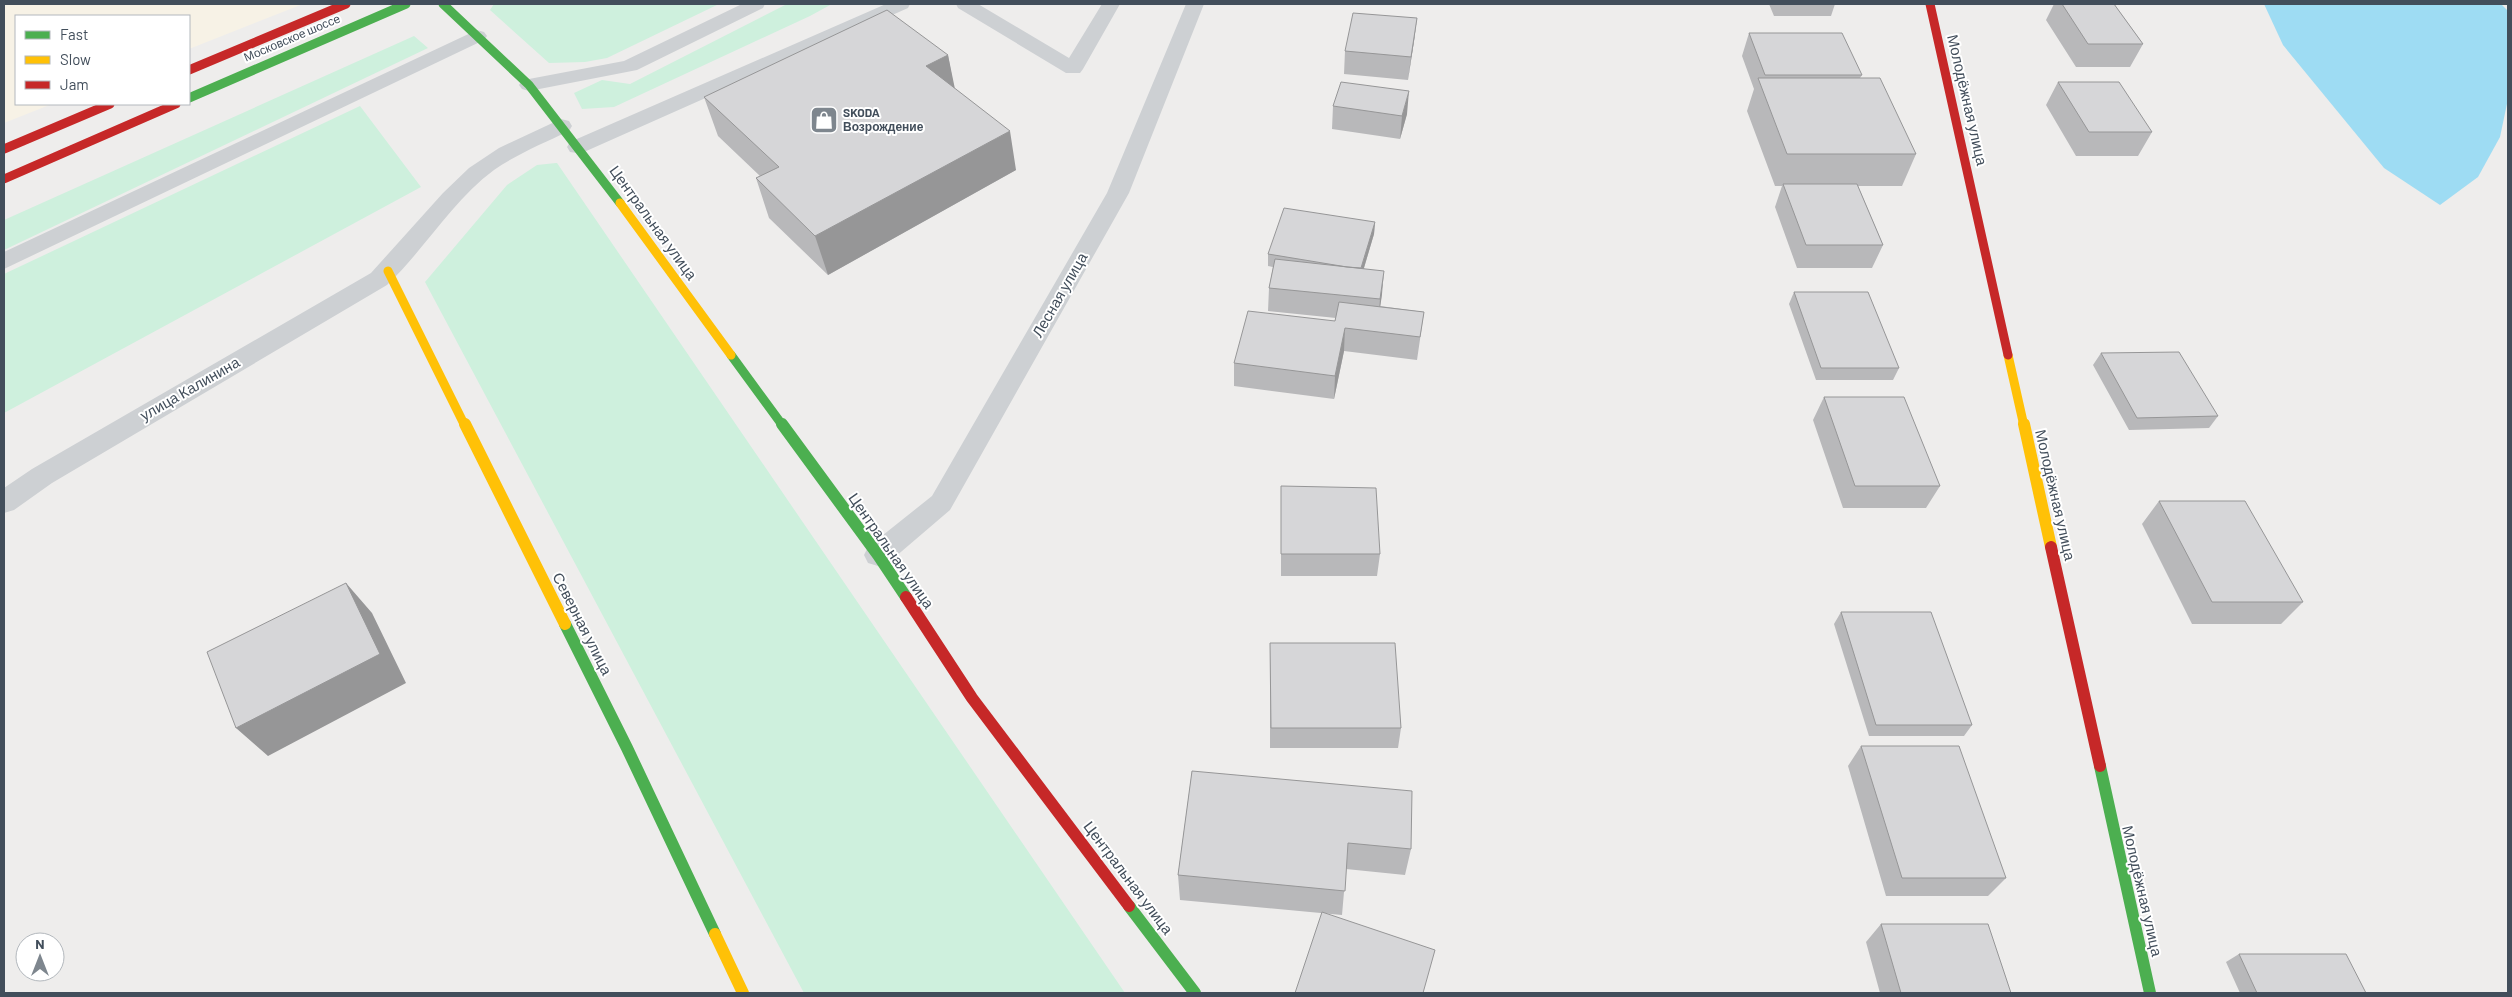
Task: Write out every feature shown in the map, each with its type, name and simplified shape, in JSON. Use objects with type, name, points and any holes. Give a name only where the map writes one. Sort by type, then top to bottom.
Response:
[{"type":"street","name":"Московское шоссе","points":[[190,70],[346,4]]},
{"type":"street","name":"Московское шоссе","points":[[190,98],[406,4]]},
{"type":"street","name":"Центральная улица","points":[[443,4],[528,85],[577,147],[878,555],[972,698],[1195,993]]},
{"type":"street","name":"Молодёжная улица","points":[[1930,4],[2150,993]]},
{"type":"street","points":[[4,149],[108,105]]},
{"type":"street","points":[[4,179],[174,105]]},
{"type":"street","name":"улица Калинина","points":[[4,502],[42,476],[383,275],[477,173],[499,157],[561,126]]},
{"type":"street","name":"Северная улица","points":[[383,275],[627,748],[742,993]]},
{"type":"lane","points":[[528,85],[630,66],[756,4]]},
{"type":"lane","points":[[577,147],[901,4]]},
{"type":"lane","points":[[965,4],[1074,68],[1111,4]]},
{"type":"lane","name":"Лесная улица","points":[[878,555],[941,503],[1118,193],[1195,4]]},
{"type":"lane","points":[[4,262],[477,36]]},
{"type":"shaded area","points":[[4,4],[303,4],[190,49],[190,15],[15,15],[15,105],[49,105],[4,123]]},
{"type":"green space","points":[[494,4],[719,4],[607,58],[585,62],[549,63],[490,10]]},
{"type":"green space","points":[[787,4],[832,4],[614,107],[582,109],[574,93],[602,80],[630,84]]},
{"type":"green space","points":[[414,36],[428,48],[4,250],[4,220]]},
{"type":"green space","points":[[360,106],[421,187],[4,413],[4,274]]},
{"type":"green space","points":[[557,163],[1125,993],[804,993],[425,282],[507,185],[537,165]]},
{"type":"water","points":[[2264,4],[2501,4],[2508,11],[2508,99],[2500,137],[2478,177],[2440,205],[2384,168],[2283,45]]},
{"type":"building","points":[[2062,4],[2114,4],[2143,44],[2088,44]]},
{"type":"building","points":[[887,10],[948,55],[926,66],[1010,131],[815,236],[756,178],[779,167],[704,97]]},
{"type":"building","points":[[1353,13],[1417,18],[1411,57],[1345,51]]},
{"type":"building","points":[[1749,33],[1842,33],[1862,75],[1765,75]]},
{"type":"building","points":[[1758,78],[1880,78],[1916,154],[1787,154]]},
{"type":"building","points":[[1341,82],[1409,91],[1402,116],[1333,106]]},
{"type":"building","points":[[2058,82],[2119,82],[2152,132],[2089,132]]},
{"type":"building","points":[[1783,184],[1857,184],[1883,245],[1806,245]]},
{"type":"building","points":[[1284,208],[1375,222],[1361,268],[1268,254]]},
{"type":"building","points":[[1275,259],[1384,271],[1380,299],[1269,288]]},
{"type":"building","points":[[1794,292],[1868,292],[1899,368],[1821,368]]},
{"type":"building","points":[[1339,302],[1424,312],[1420,337],[1345,328],[1335,376],[1234,363],[1248,311],[1335,321]]},
{"type":"building","points":[[2179,352],[2218,416],[2137,418],[2101,353]]},
{"type":"building","points":[[1824,397],[1904,397],[1940,486],[1855,486]]},
{"type":"building","points":[[1281,486],[1376,488],[1380,554],[1281,554]]},
{"type":"building","points":[[2159,501],[2245,501],[2303,602],[2212,602]]},
{"type":"building","points":[[346,583],[380,654],[236,728],[207,652]]},
{"type":"building","points":[[1841,612],[1931,612],[1972,725],[1876,725]]},
{"type":"building","points":[[1270,643],[1395,643],[1401,728],[1271,728]]},
{"type":"building","points":[[1861,746],[1959,746],[2006,878],[1902,878]]},
{"type":"building","points":[[1192,771],[1412,791],[1411,849],[1348,843],[1345,891],[1178,875]]},
{"type":"building","points":[[1322,912],[1435,950],[1423,993],[1295,993]]},
{"type":"building","points":[[1881,924],[1988,924],[2011,993],[1901,993]]},
{"type":"building","points":[[2239,954],[2346,954],[2366,993],[2257,993]]},
{"type":"traffic: fast","points":[[190,98],[406,4]]},
{"type":"traffic: fast","points":[[443,4],[529,85],[620,203]]},
{"type":"traffic: fast","points":[[731,355],[878,555],[906,597]]},
{"type":"traffic: fast","points":[[565,624],[627,748],[715,934]]},
{"type":"traffic: fast","points":[[2100,766],[2150,993]]},
{"type":"traffic: fast","points":[[1129,906],[1195,993]]},
{"type":"traffic: slow","points":[[620,203],[731,355]]},
{"type":"traffic: slow","points":[[388,271],[565,624]]},
{"type":"traffic: slow","points":[[2008,355],[2051,547]]},
{"type":"traffic: slow","points":[[715,934],[743,993]]},
{"type":"traffic: jam","points":[[190,70],[346,4]]},
{"type":"traffic: jam","points":[[1930,4],[2008,355]]},
{"type":"traffic: jam","points":[[4,149],[108,105]]},
{"type":"traffic: jam","points":[[4,179],[174,105]]},
{"type":"traffic: jam","points":[[2051,547],[2100,766]]},
{"type":"traffic: jam","points":[[906,597],[972,698],[1129,906]]},
{"type":"place","name":"SKODA Возрождение","points":[[824,120]]}]
